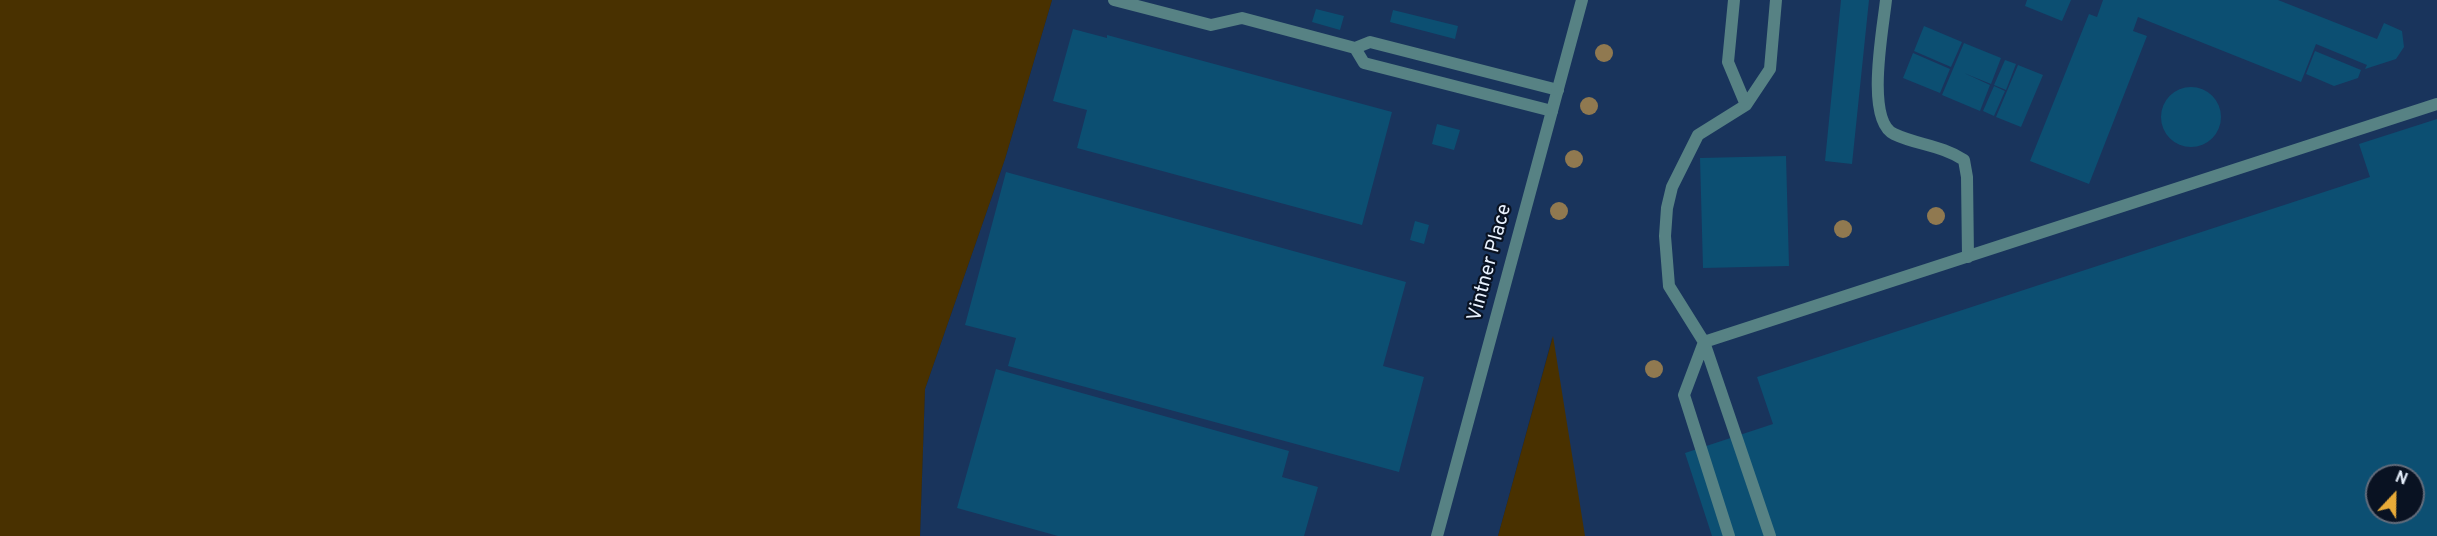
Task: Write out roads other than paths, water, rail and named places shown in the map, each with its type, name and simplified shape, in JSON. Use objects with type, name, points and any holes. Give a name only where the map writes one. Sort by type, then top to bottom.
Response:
[{"type":"street","points":[[1114,0],[1211,25],[1242,18],[1355,48],[1370,42],[1558,90]]},
{"type":"street","name":"Vintner Place","points":[[1437,536],[1582,0]]},
{"type":"street","points":[[1734,0],[1728,62],[1746,105]]},
{"type":"street","points":[[1770,536],[1704,342],[1669,286],[1665,255],[1667,208],[1672,187],[1698,135],[1746,105],[1770,69],[1776,0]]},
{"type":"street","points":[[1886,0],[1877,102],[1882,122],[1887,130],[1897,135],[1948,149],[1964,160],[1967,177],[1968,257]]},
{"type":"street","points":[[1355,48],[1364,63],[1552,111]]},
{"type":"street","points":[[1704,342],[2437,104]]},
{"type":"street","points":[[1704,342],[1684,395],[1729,536]]}]
